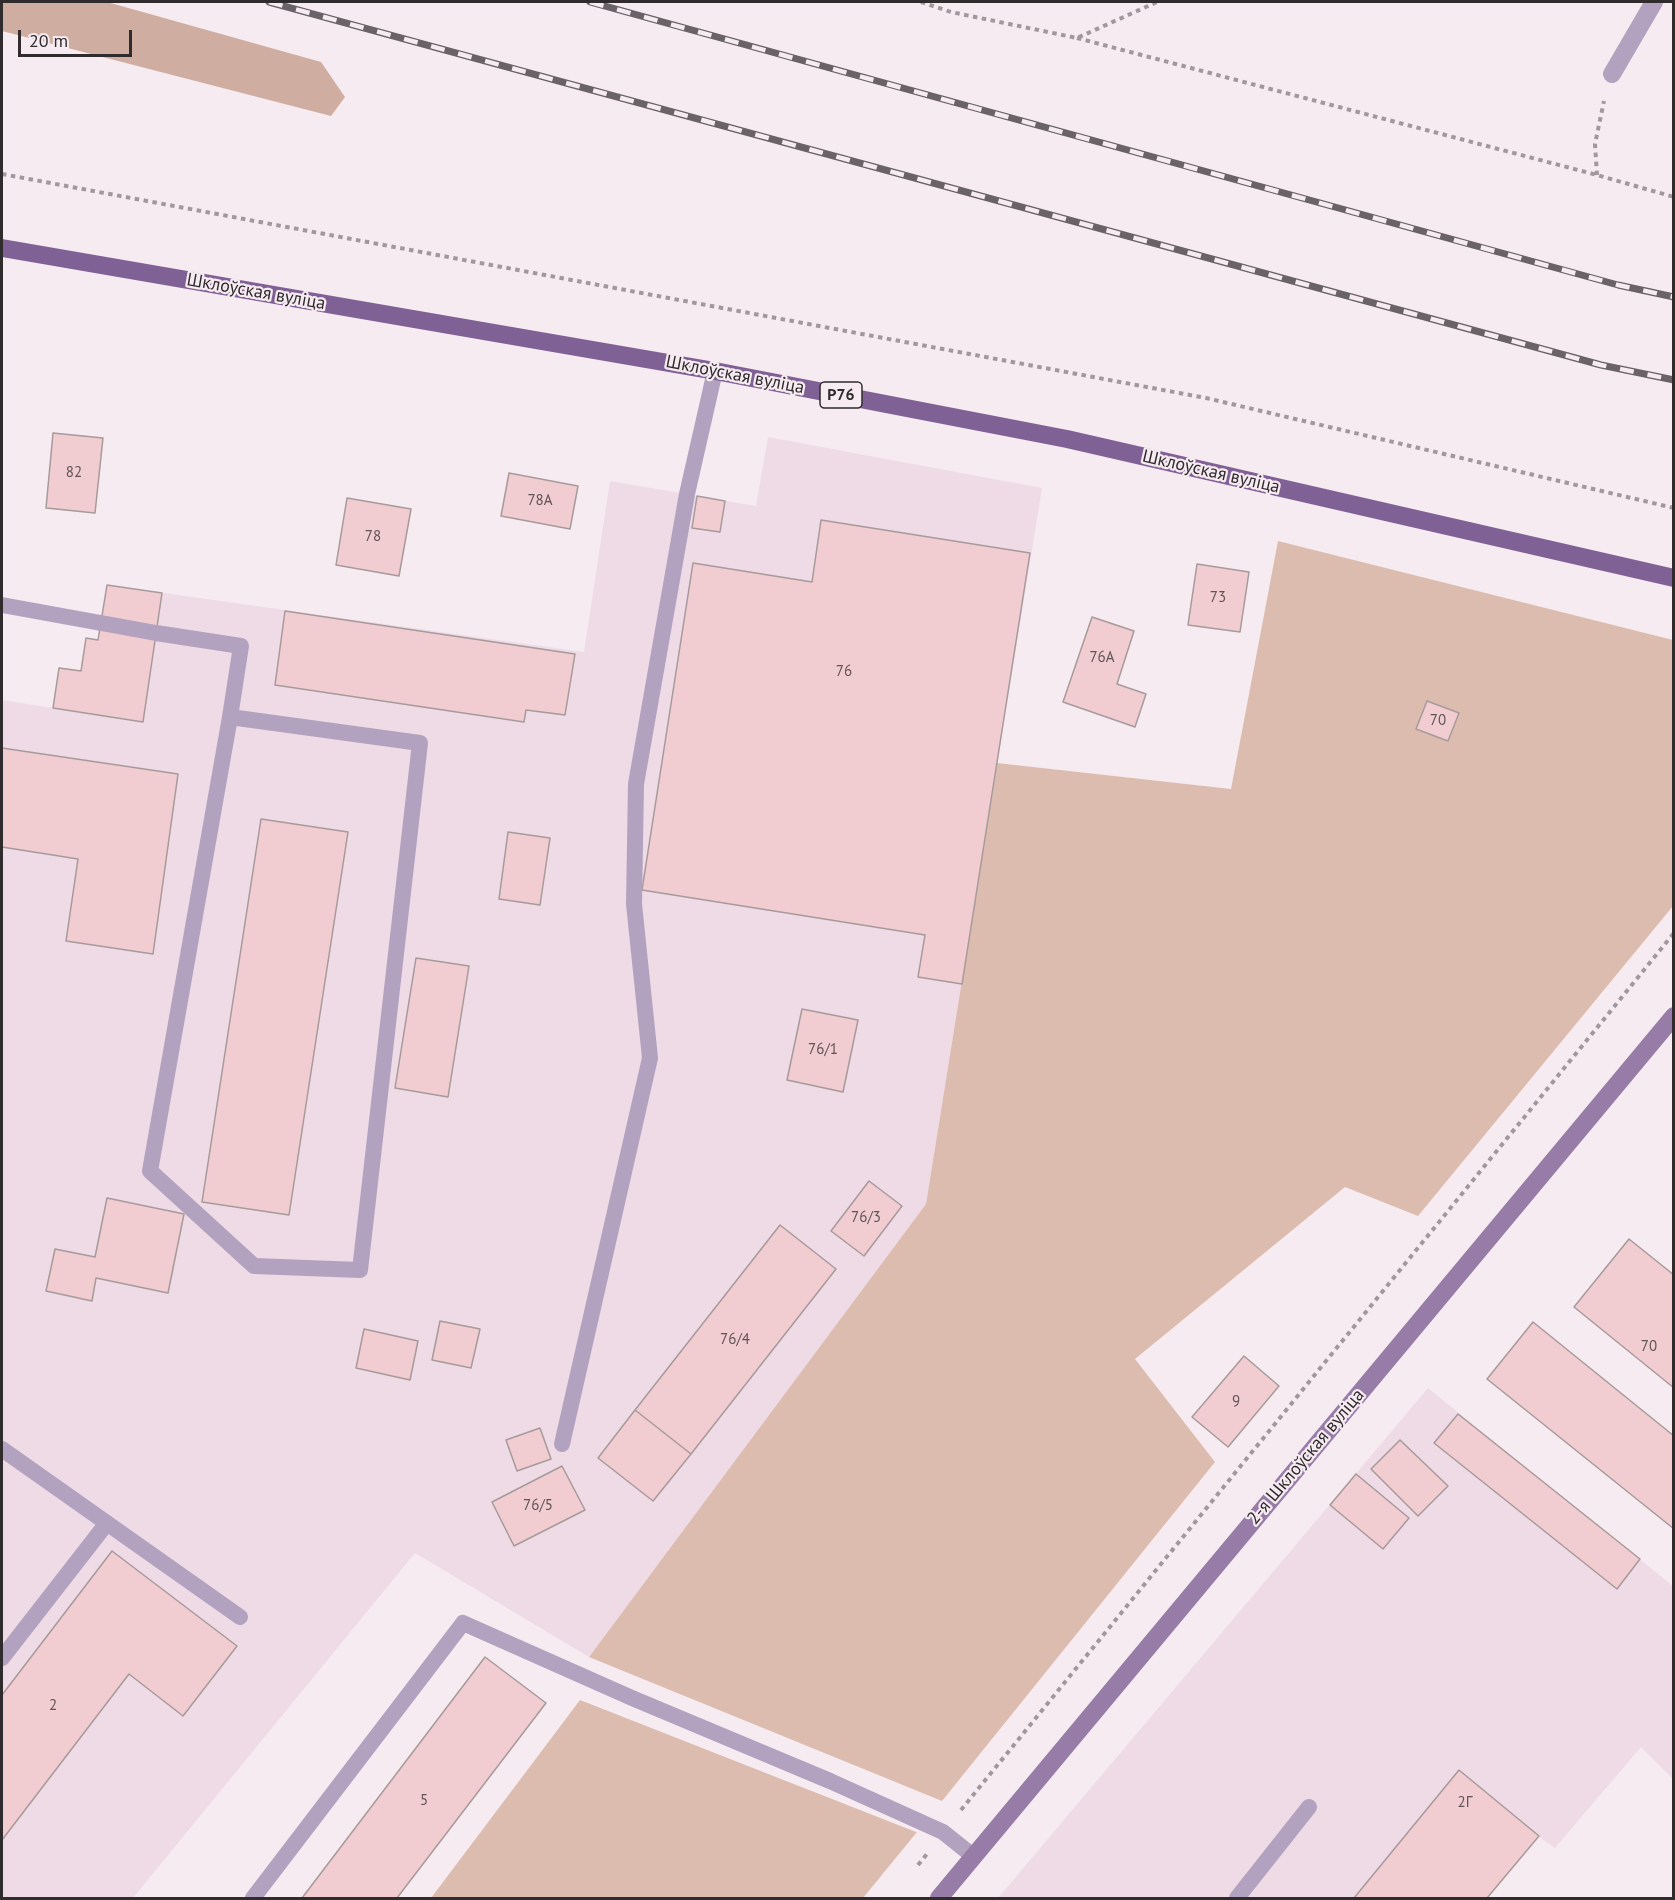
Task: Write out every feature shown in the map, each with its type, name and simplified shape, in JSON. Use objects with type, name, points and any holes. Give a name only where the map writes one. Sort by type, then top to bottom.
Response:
[{"type":"main road","name":"Шклоўская вуліца","points":[[2,248],[715,371],[1068,439],[1674,578]]},
{"type":"street","points":[[1611,74],[1654,2]]},
{"type":"street","name":"2-я Шклоўская вуліца","points":[[939,1899],[1674,1016]]},
{"type":"lane","points":[[562,1444],[650,1058],[634,904],[636,784],[687,494],[715,371]]},
{"type":"lane","points":[[2,605],[241,646],[150,1171],[254,1266],[360,1270],[420,742],[230,717]]},
{"type":"lane","points":[[2,1449],[240,1617]]},
{"type":"lane","points":[[2,1658],[106,1523]]},
{"type":"lane","points":[[253,1899],[463,1623],[943,1832],[973,1856]]},
{"type":"lane","points":[[1237,1899],[1309,1807]]},
{"type":"path","points":[[921,2],[951,12],[1077,38],[1674,197]]},
{"type":"path","points":[[1077,38],[1157,2]]},
{"type":"path","points":[[1597,175],[1595,144],[1611,74]]},
{"type":"path","points":[[2,174],[1206,398],[1674,508]]},
{"type":"path","points":[[918,1866],[943,1832],[1674,933]]},
{"type":"shaded area","points":[[2,2],[107,2],[321,62],[345,97],[331,116],[2,31]]},
{"type":"shaded area","points":[[768,437],[1042,488],[926,1204],[589,1657],[415,1553],[133,1898],[2,1898],[2,700],[53,708],[59,668],[81,671],[86,638],[98,640],[107,585],[584,652],[610,481],[756,506]]},
{"type":"shaded area","points":[[1278,541],[1673,640],[1673,906],[1418,1216],[1345,1187],[1135,1359],[1215,1462],[942,1801],[589,1657],[926,1204],[997,763],[1231,789]]},
{"type":"shaded area","points":[[1428,1388],[1673,1586],[1673,1779],[1641,1747],[1555,1848],[1538,1836],[1487,1898],[998,1898]]},
{"type":"shaded area","points":[[580,1700],[917,1832],[863,1898],[431,1898]]},
{"type":"building","points":[[53,433],[103,438],[95,513],[46,508]]},
{"type":"building","points":[[509,473],[578,486],[570,529],[501,516]]},
{"type":"building","points":[[697,496],[725,501],[720,532],[692,528]]},
{"type":"building","points":[[347,498],[411,509],[399,576],[336,565]]},
{"type":"building","points":[[821,520],[1030,553],[962,984],[918,977],[925,935],[642,890],[693,563],[812,582]]},
{"type":"building","points":[[1197,564],[1249,572],[1240,632],[1188,625]]},
{"type":"building","points":[[107,585],[162,593],[143,722],[53,708],[59,668],[81,671],[86,638],[98,640]]},
{"type":"building","points":[[285,611],[575,654],[565,715],[526,710],[524,722],[275,685]]},
{"type":"building","points":[[1092,617],[1134,631],[1117,684],[1146,694],[1135,727],[1063,702]]},
{"type":"building","points":[[1427,701],[1459,713],[1448,741],[1416,729]]},
{"type":"building","points":[[2,748],[178,774],[153,954],[66,941],[78,859],[2,847]]},
{"type":"building","points":[[261,819],[348,832],[289,1215],[202,1202]]},
{"type":"building","points":[[508,832],[550,838],[540,905],[499,899]]},
{"type":"building","points":[[416,958],[469,966],[448,1097],[395,1088]]},
{"type":"building","points":[[802,1009],[858,1020],[843,1092],[787,1080]]},
{"type":"building","points":[[869,1181],[902,1206],[864,1256],[831,1231]]},
{"type":"building","points":[[107,1198],[184,1214],[168,1293],[96,1278],[92,1301],[46,1291],[55,1249],[95,1257]]},
{"type":"building","points":[[780,1225],[836,1269],[691,1454],[635,1410]]},
{"type":"building","points":[[1629,1239],[1674,1275],[1674,1388],[1574,1307]]},
{"type":"building","points":[[440,1321],[480,1329],[471,1368],[432,1360]]},
{"type":"building","points":[[1533,1322],[1674,1436],[1674,1529],[1487,1379]]},
{"type":"building","points":[[364,1329],[418,1341],[410,1380],[356,1368]]},
{"type":"building","points":[[1244,1356],[1279,1386],[1228,1447],[1192,1417]]},
{"type":"building","points":[[635,1410],[691,1454],[653,1501],[598,1458]]},
{"type":"building","points":[[1458,1414],[1640,1559],[1617,1589],[1434,1443]]},
{"type":"building","points":[[540,1428],[551,1459],[517,1471],[506,1440]]},
{"type":"building","points":[[1400,1440],[1448,1486],[1418,1516],[1371,1469]]},
{"type":"building","points":[[562,1466],[585,1510],[514,1546],[492,1502]]},
{"type":"building","points":[[1356,1474],[1409,1518],[1383,1549],[1330,1505]]},
{"type":"building","points":[[112,1551],[237,1646],[183,1716],[129,1674],[2,1840],[2,1695]]},
{"type":"building","points":[[485,1657],[546,1703],[397,1898],[302,1898]]},
{"type":"building","points":[[1459,1770],[1539,1836],[1487,1898],[1354,1898]]},
{"type":"railway","points":[[269,2],[1601,365],[1674,380]]},
{"type":"railway","points":[[590,2],[1618,285],[1674,297]]}]
